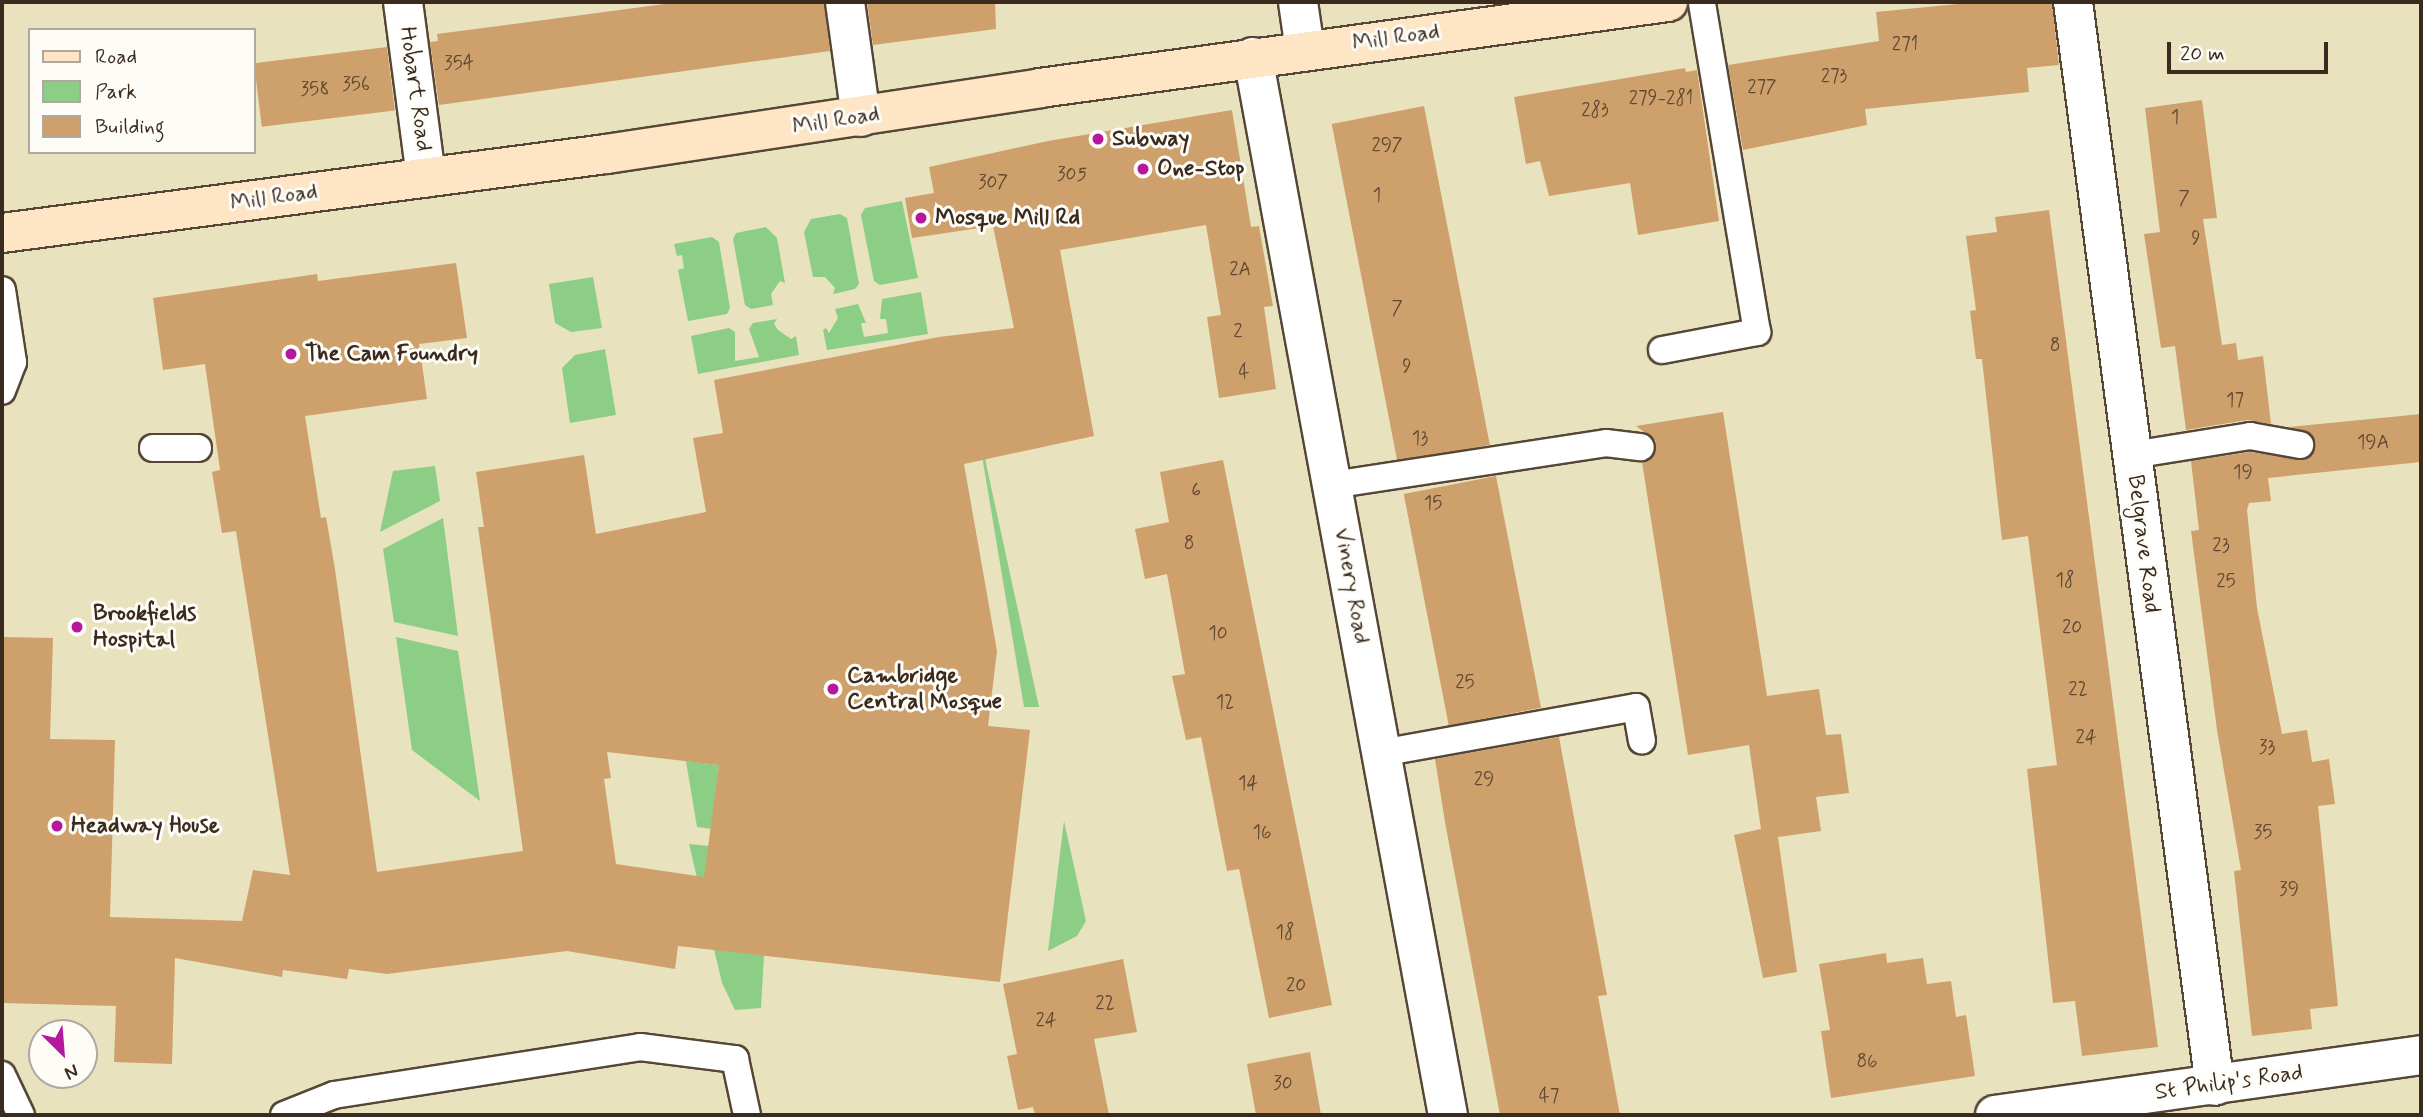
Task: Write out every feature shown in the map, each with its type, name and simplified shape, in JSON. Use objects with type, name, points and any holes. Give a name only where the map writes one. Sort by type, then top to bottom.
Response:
[{"type":"street","name":"Hobart Road","points":[[402,2],[426,177]]},
{"type":"street","points":[[845,2],[861,117]]},
{"type":"street","points":[[1298,2],[1305,50]]},
{"type":"street","name":"Mill Road","points":[[2,233],[861,117],[1254,57],[1668,2]]},
{"type":"street","name":"Belgrave Road","points":[[2073,2],[2215,1086]]},
{"type":"street","name":"Vinery Road","points":[[1254,57],[1448,1115]]},
{"type":"street","name":"St Philip's Road","points":[[1995,1115],[2421,1055]]},
{"type":"lane","points":[[1662,350],[1757,332],[1702,2]]},
{"type":"lane","points":[[2,290],[13,362],[2,391]]},
{"type":"lane","points":[[2132,455],[2250,436],[2300,445]]},
{"type":"lane","points":[[1332,485],[1606,443],[1641,447]]},
{"type":"lane","points":[[153,449],[198,448]]},
{"type":"lane","points":[[1381,753],[1636,707],[1642,740]]},
{"type":"lane","points":[[284,1115],[334,1095],[640,1046],[735,1059],[747,1115]]},
{"type":"lane","points":[[2,1074],[21,1115]]},
{"type":"green space","points":[[902,201],[918,278],[880,285],[874,281],[861,215],[865,208]]},
{"type":"green space","points":[[840,214],[847,218],[859,284],[855,289],[833,294],[835,288],[825,277],[813,277],[804,232],[811,219]]},
{"type":"green space","points":[[766,227],[777,238],[785,283],[780,281],[771,294],[773,305],[751,309],[745,305],[733,239],[736,233]]},
{"type":"green space","points":[[712,237],[719,242],[730,308],[727,314],[688,321],[678,270],[684,268],[682,255],[677,256],[674,244]]},
{"type":"green space","points":[[593,277],[602,328],[571,332],[555,323],[549,284]]},
{"type":"green space","points":[[921,292],[928,334],[827,350],[823,330],[826,328],[829,333],[838,318],[835,309],[858,304],[866,323],[861,323],[864,337],[888,333],[886,319],[880,319],[882,299]]},
{"type":"green space","points":[[777,319],[774,324],[778,330],[791,339],[796,336],[799,355],[698,374],[691,336],[729,328],[735,332],[735,361],[759,357],[749,329],[753,323]]},
{"type":"green space","points":[[963,342],[987,468],[1039,707],[1024,707]]},
{"type":"green space","points":[[605,349],[616,415],[570,423],[562,368],[575,355]]},
{"type":"green space","points":[[435,466],[440,501],[380,532],[393,471]]},
{"type":"green space","points":[[443,518],[458,636],[394,622],[383,549]]},
{"type":"green space","points":[[396,637],[458,651],[480,801],[412,750]]},
{"type":"green space","points":[[686,761],[719,765],[712,829],[697,827]]},
{"type":"green space","points":[[1064,821],[1086,921],[1077,936],[1048,951]]},
{"type":"green space","points":[[689,844],[710,846],[764,955],[761,1008],[735,1010],[722,983]]},
{"type":"building","points":[[680,2],[824,2],[830,51],[439,105],[430,42],[438,41],[437,34]]},
{"type":"building","points":[[867,2],[995,2],[996,29],[873,45]]},
{"type":"building","points":[[1978,2],[2052,2],[2059,65],[2027,68],[2029,92],[1865,109],[1867,125],[1743,150],[1728,65],[1879,41],[1876,12]]},
{"type":"building","points":[[387,47],[395,111],[262,127],[256,63]]},
{"type":"building","points":[[1685,68],[1686,72],[1697,70],[1719,221],[1638,235],[1630,183],[1549,196],[1540,161],[1526,164],[1514,97]]},
{"type":"building","points":[[2202,100],[2217,218],[2203,219],[2222,345],[2236,343],[2238,360],[2263,356],[2271,424],[2247,420],[2186,430],[2175,346],[2161,348],[2144,234],[2160,232],[2145,108]]},
{"type":"building","points":[[1424,106],[1490,445],[1398,463],[1332,124]]},
{"type":"building","points":[[1232,110],[1251,227],[1259,226],[1273,306],[1264,307],[1276,389],[1219,398],[1207,317],[1221,315],[1206,225],[1060,250],[1094,436],[964,464],[997,651],[988,726],[1030,730],[1000,982],[678,946],[675,969],[567,951],[387,974],[349,969],[347,979],[283,970],[282,977],[175,958],[172,1064],[114,1062],[116,1006],[2,1003],[2,637],[53,638],[50,739],[115,740],[110,917],[242,921],[253,870],[290,875],[236,531],[222,533],[212,472],[220,470],[205,364],[163,370],[153,298],[317,274],[318,281],[456,263],[467,338],[419,344],[427,399],[305,416],[321,518],[326,517],[335,569],[377,872],[523,851],[478,527],[484,527],[476,472],[584,455],[596,534],[706,512],[693,438],[723,433],[714,380],[939,337],[1014,328],[993,226],[912,238],[905,198],[934,193],[929,167],[1048,141]],"holes":[[[607,752],[719,765],[704,877],[616,864],[604,779],[611,778]]]},
{"type":"building","points":[[2049,210],[2158,1047],[2082,1056],[2075,1001],[2053,1003],[2027,769],[2057,765],[2028,536],[2002,540],[1982,359],[1976,359],[1970,311],[1976,310],[1966,236],[1997,232],[1995,217]]},
{"type":"building","points":[[1723,412],[1767,696],[1819,689],[1826,735],[1841,734],[1849,793],[1816,797],[1821,831],[1778,837],[1797,972],[1763,978],[1734,835],[1761,829],[1749,745],[1688,755],[1642,462],[1654,456],[1656,441],[1636,426]]},
{"type":"building","points":[[2421,414],[2421,462],[2268,478],[2271,501],[2249,503],[2247,510],[2257,608],[2282,734],[2307,730],[2312,762],[2329,759],[2335,804],[2318,806],[2338,1006],[2310,1009],[2312,1029],[2252,1036],[2234,871],[2241,870],[2217,730],[2191,531],[2199,530],[2191,461],[2250,452],[2305,460],[2312,455],[2314,439],[2310,433],[2289,427]]},
{"type":"building","points":[[1223,460],[1332,1005],[1269,1018],[1239,869],[1227,871],[1201,737],[1186,740],[1172,676],[1185,674],[1167,574],[1145,579],[1135,529],[1169,522],[1160,472]]},
{"type":"building","points":[[1496,476],[1541,708],[1449,726],[1404,494]]},
{"type":"building","points":[[1559,737],[1607,995],[1598,996],[1620,1115],[1500,1115],[1445,822],[1435,759]]},
{"type":"building","points":[[1886,953],[1887,963],[1923,958],[1927,984],[1951,981],[1956,1017],[1966,1015],[1975,1076],[1831,1098],[1821,1031],[1830,1030],[1819,964]]},
{"type":"building","points":[[1123,959],[1137,1032],[1094,1039],[1109,1115],[1035,1115],[1033,1107],[1018,1110],[1007,1056],[1017,1054],[1003,984]]},
{"type":"building","points":[[1310,1052],[1321,1115],[1256,1115],[1247,1064]]},
{"type":"place","name":"Subway","points":[[1098,139]]},
{"type":"place","name":"One-Stop","points":[[1143,169]]},
{"type":"place","name":"Mosque Mill Rd","points":[[921,218]]},
{"type":"place","name":"The Cam Foundry","points":[[291,354]]},
{"type":"place","name":"Brookfields Hospital","points":[[77,627]]},
{"type":"place","name":"Cambridge Central Mosque","points":[[833,689]]},
{"type":"place","name":"Headway House","points":[[57,826]]}]
